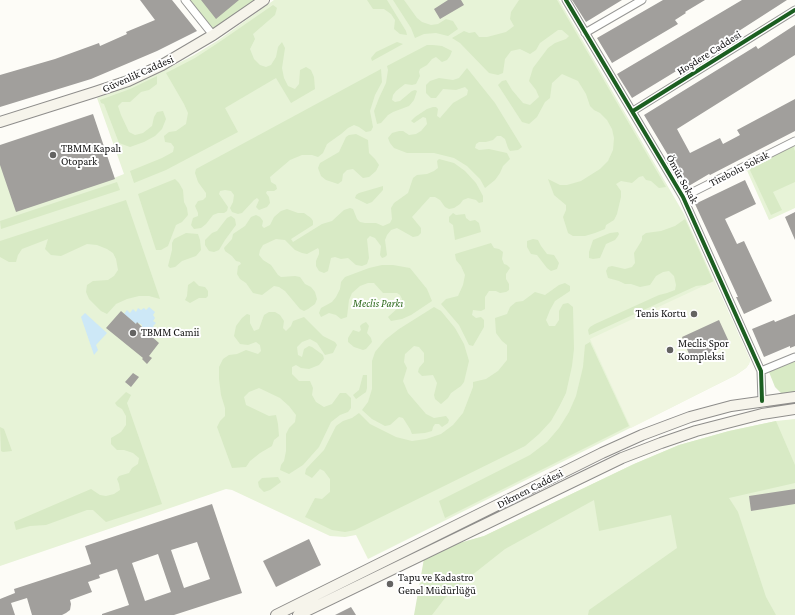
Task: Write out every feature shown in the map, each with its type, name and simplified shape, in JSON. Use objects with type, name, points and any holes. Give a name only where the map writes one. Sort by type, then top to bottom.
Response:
[{"type":"main road","name":"Güvenlik Caddesi","points":[[0,122],[128,81],[162,65],[213,35],[264,0]]},
{"type":"main road","name":"Dikmen Caddesi","points":[[276,615],[602,453],[642,435],[731,406],[795,397]]},
{"type":"main road","points":[[762,402],[762,414]]},
{"type":"main road","name":"Dikmen Caddesi","points":[[298,615],[622,458],[696,431],[762,414],[795,410]]},
{"type":"street","points":[[185,0],[213,35]]},
{"type":"street","name":"Ömür Sokak","points":[[566,0],[683,197],[761,371],[762,402]]},
{"type":"street","points":[[585,33],[642,0]]},
{"type":"street","name":"Hoşdere Caddesi","points":[[633,111],[795,10]]},
{"type":"street","name":"Tirebolu Sokak","points":[[683,197],[795,142]]},
{"type":"street","points":[[761,371],[795,358]]},
{"type":"green space","points":[[185,0],[264,0],[213,35]]},
{"type":"green space","name":"Meclis Parkı","points":[[274,0],[559,0],[684,214],[750,360],[749,364],[736,375],[368,559],[356,535],[345,537],[330,536],[232,490],[226,489],[0,566],[0,165],[114,178],[124,174],[97,98],[129,86],[194,55],[217,41]]},
{"type":"green space","points":[[367,0],[387,0],[407,35],[400,34],[394,29],[395,20],[391,14],[384,9],[373,9]]},
{"type":"green space","points":[[393,0],[404,0],[417,18],[422,22],[431,25],[438,24],[446,19],[453,21],[458,29],[448,36],[436,33],[424,34],[415,38],[411,28]]},
{"type":"green space","points":[[519,0],[557,0],[666,187],[659,188],[651,181],[646,180],[643,176],[639,177],[632,183],[621,181],[616,184],[621,191],[617,214],[614,220],[606,225],[605,229],[595,233],[585,236],[573,236],[568,233],[563,217],[566,210],[566,205],[554,195],[548,179],[560,185],[567,185],[581,181],[600,169],[608,161],[613,150],[614,138],[612,129],[607,120],[590,106],[586,94],[578,81],[562,74],[552,83],[550,98],[545,102],[537,117],[529,124],[522,122],[498,85],[502,81],[506,80],[523,103],[530,105],[539,97],[529,81],[533,68],[548,48],[569,36],[562,30],[558,30],[540,43],[536,50],[530,54],[520,49],[511,51],[505,59],[503,73],[498,75],[489,73],[460,43],[452,38],[464,31],[469,33],[475,32],[479,37],[487,37],[506,32],[514,26],[510,19],[511,12]]},
{"type":"green space","points":[[273,5],[277,8],[275,15],[253,34],[255,39],[250,49],[254,59],[260,65],[266,67],[271,65],[276,57],[278,47],[282,42],[285,48],[282,68],[284,78],[288,86],[295,89],[299,84],[300,70],[306,67],[311,70],[314,77],[315,89],[291,103],[276,78],[225,108],[238,132],[166,170],[134,183],[130,171],[173,152],[174,147],[171,143],[165,142],[164,136],[169,132],[176,131],[186,124],[188,113],[166,73],[195,58]]},
{"type":"green space","points":[[397,42],[403,44],[372,61],[371,58],[376,52]]},
{"type":"green space","points":[[427,45],[442,46],[452,51],[447,60],[442,62],[436,57],[420,69],[420,76],[416,84],[405,84],[396,91],[392,100],[395,102],[400,101],[412,91],[417,91],[414,100],[409,106],[393,112],[381,123],[377,124],[374,111],[386,83],[388,70],[387,66]]},
{"type":"green space","points":[[467,68],[495,103],[522,147],[518,150],[510,151],[505,139],[501,136],[497,136],[493,140],[479,142],[476,144],[475,148],[479,150],[489,149],[507,153],[510,159],[503,166],[495,180],[485,188],[480,179],[467,166],[454,158],[434,153],[407,153],[394,148],[388,138],[392,133],[399,131],[403,131],[409,135],[416,134],[427,124],[426,118],[423,117],[414,123],[411,121],[415,117],[427,109],[436,107],[438,109],[437,116],[440,118],[453,103],[467,95],[468,90],[465,87],[456,90],[443,89],[436,98],[431,98],[426,93],[426,85],[430,81],[439,78],[453,80],[459,78]]},
{"type":"green space","points":[[381,69],[382,82],[375,95],[370,111],[373,127],[371,131],[366,132],[354,125],[327,144],[323,153],[318,157],[312,155],[302,155],[290,160],[270,177],[271,182],[276,185],[277,189],[274,191],[267,191],[266,193],[269,197],[270,203],[267,207],[259,210],[256,207],[259,200],[257,198],[242,213],[238,214],[232,212],[230,208],[234,195],[231,191],[220,191],[219,194],[228,207],[227,211],[213,215],[201,228],[194,229],[191,225],[193,218],[198,216],[195,206],[198,201],[203,200],[206,197],[206,193],[198,182],[195,173],[196,169]]},
{"type":"green space","points":[[157,76],[157,84],[149,90],[141,92],[130,102],[122,102],[118,106],[129,132],[135,135],[143,133],[152,126],[157,112],[163,111],[166,119],[162,129],[155,136],[130,147],[119,143],[104,104],[101,103],[100,100],[130,89]]},
{"type":"green space","points":[[356,134],[368,140],[369,153],[379,165],[376,171],[369,177],[363,178],[353,169],[347,170],[343,174],[342,181],[338,184],[326,180],[321,176],[318,168],[320,163],[339,152],[346,137]]},
{"type":"green space","points":[[795,142],[795,208],[769,220],[745,166]]},
{"type":"green space","points":[[793,146],[795,151],[795,182],[773,192],[782,210],[771,215],[749,168]]},
{"type":"green space","points":[[439,159],[454,163],[465,171],[476,183],[483,196],[483,202],[479,203],[476,200],[468,198],[463,200],[454,208],[449,209],[445,207],[440,200],[435,197],[430,197],[412,217],[421,228],[421,233],[418,236],[413,237],[397,228],[391,230],[385,240],[387,255],[385,257],[382,258],[380,255],[381,246],[375,238],[370,236],[367,239],[369,258],[367,264],[362,266],[356,265],[348,258],[341,259],[335,257],[331,258],[328,271],[324,273],[319,271],[316,266],[316,261],[319,254],[318,248],[307,254],[302,253],[295,250],[285,240],[276,239],[263,245],[259,255],[263,260],[271,265],[278,275],[281,277],[300,277],[305,284],[311,287],[315,292],[317,299],[315,304],[304,311],[300,309],[285,291],[279,287],[274,286],[262,295],[253,293],[237,274],[238,266],[241,264],[240,262],[236,261],[225,251],[224,248],[232,239],[233,234],[245,226],[251,217],[256,215],[260,217],[263,221],[262,226],[264,228],[270,225],[274,217],[281,211],[287,209],[298,213],[304,213],[313,221],[313,225],[291,239],[293,242],[322,224],[332,221],[344,210],[350,208],[353,209],[357,219],[360,222],[376,223],[383,226],[390,223],[392,219],[391,208],[394,203],[408,193],[413,178],[417,175],[427,174],[434,171],[438,168],[437,161]]},
{"type":"green space","points":[[175,179],[183,190],[184,202],[188,215],[182,222],[176,225],[168,246],[161,250],[156,250],[138,194]]},
{"type":"green space","points":[[117,182],[120,190],[1,229],[0,221]]},
{"type":"green space","points":[[383,186],[383,190],[372,202],[367,204],[355,198],[359,193]]},
{"type":"green space","points":[[126,200],[160,299],[149,296],[139,296],[116,304],[107,314],[101,311],[89,299],[86,292],[87,285],[93,281],[108,280],[114,276],[118,270],[113,253],[97,245],[87,244],[61,256],[51,255],[45,249],[48,239],[22,249],[16,262],[9,262],[0,257],[0,241]]},
{"type":"green space","points":[[453,213],[456,215],[465,214],[466,218],[470,221],[475,220],[479,223],[481,232],[455,240],[453,225],[449,222],[449,217]]},
{"type":"green space","points":[[231,216],[235,219],[236,225],[219,250],[214,252],[209,251],[205,245],[205,240],[212,233],[217,231],[227,218]]},
{"type":"green space","points":[[685,219],[714,283],[707,286],[696,286],[589,335],[588,330],[595,324],[659,295],[675,290],[676,285],[674,276],[669,271],[663,272],[656,276],[650,285],[640,287],[608,278],[606,271],[608,267],[612,266],[625,269],[632,267],[635,263],[634,253],[642,240],[642,236],[646,233],[661,231],[675,226]]},
{"type":"green space","points":[[618,232],[619,234],[615,240],[606,244],[600,258],[589,258],[589,252],[593,240],[610,233]]},
{"type":"green space","points":[[186,233],[198,234],[201,250],[196,256],[182,261],[175,267],[170,268],[168,266],[172,243],[174,239]]},
{"type":"green space","points":[[533,239],[538,240],[547,254],[554,255],[559,263],[557,269],[551,271],[537,255],[531,254],[527,247],[527,241]]},
{"type":"green space","points":[[491,243],[494,248],[503,252],[502,259],[504,264],[510,268],[506,274],[509,290],[500,293],[496,291],[489,291],[485,297],[485,309],[481,311],[473,310],[472,315],[476,318],[481,317],[484,320],[484,327],[473,346],[469,345],[459,325],[441,304],[446,299],[458,296],[463,285],[465,275],[461,266],[456,260],[455,254]]},
{"type":"green space","points":[[382,265],[410,268],[427,289],[432,301],[411,315],[402,319],[391,321],[388,317],[399,307],[402,299],[400,295],[397,293],[383,293],[374,283],[368,283],[360,286],[352,293],[349,300],[347,317],[341,319],[336,315],[329,313],[321,317],[319,313],[321,308],[332,302],[336,297],[340,289],[341,282],[345,277]]},
{"type":"green space","points":[[194,281],[199,286],[205,287],[208,291],[208,296],[206,298],[199,298],[190,303],[185,300],[188,285]]},
{"type":"green space","name":"Meclis Spor Kompleksi","points":[[714,281],[750,360],[749,364],[736,375],[631,428],[590,339]]},
{"type":"green space","points":[[565,283],[570,286],[570,291],[555,301],[546,320],[549,326],[555,326],[559,320],[559,311],[563,304],[568,303],[573,307],[574,349],[572,366],[566,393],[551,421],[539,434],[525,446],[355,530],[345,532],[332,530],[305,517],[315,498],[322,499],[330,492],[330,479],[324,471],[320,469],[312,478],[305,474],[306,469],[324,450],[336,426],[359,413],[370,424],[396,437],[412,441],[426,439],[441,434],[453,425],[463,413],[473,387],[473,382],[486,379],[498,371],[507,360],[507,345],[496,333],[495,318],[507,314],[510,307],[516,302],[523,301],[535,292],[545,295],[559,285]]},
{"type":"green space","points":[[434,307],[441,311],[455,328],[464,344],[469,361],[464,382],[441,404],[435,399],[434,395],[437,383],[433,375],[422,376],[418,372],[419,368],[424,362],[424,353],[419,347],[414,346],[405,354],[404,362],[407,368],[403,381],[408,393],[426,414],[434,418],[446,416],[449,420],[448,423],[442,427],[439,424],[435,424],[432,431],[412,434],[403,418],[399,417],[390,425],[385,426],[372,419],[362,410],[368,402],[372,389],[372,361],[375,352],[385,340],[399,329]]},
{"type":"green space","points":[[269,312],[275,312],[280,315],[284,321],[283,328],[286,331],[291,326],[293,321],[304,317],[323,336],[335,342],[337,345],[333,353],[325,355],[317,343],[310,339],[302,342],[297,347],[298,355],[302,357],[304,349],[309,346],[323,355],[324,359],[319,365],[309,369],[301,368],[296,365],[292,367],[292,374],[299,381],[310,381],[313,388],[312,395],[316,402],[324,407],[332,404],[340,393],[346,393],[351,398],[351,408],[348,412],[340,415],[331,422],[319,447],[303,465],[289,474],[280,470],[286,451],[286,434],[295,422],[296,415],[280,398],[259,388],[249,392],[244,397],[246,405],[269,416],[276,415],[279,436],[274,440],[272,446],[250,461],[246,467],[232,468],[217,427],[225,416],[225,408],[221,395],[219,379],[219,367],[223,359],[229,355],[237,354],[246,350],[258,354],[261,351],[260,345],[256,342],[248,345],[240,344],[234,336],[236,326],[247,314],[250,315],[250,323],[254,331],[259,329],[264,315]]},
{"type":"green space","points":[[366,322],[369,326],[367,333],[372,342],[366,349],[363,350],[354,347],[348,342],[348,338],[353,330],[359,332],[361,330],[360,326]]},
{"type":"green space","points":[[590,342],[629,426],[445,518],[439,501],[530,455],[547,442],[559,428],[569,412],[576,396],[583,367],[585,345]]},
{"type":"green space","points":[[795,361],[795,394],[788,395],[781,393],[775,387],[769,372]]},
{"type":"green space","points":[[363,375],[367,375],[366,392],[356,399],[353,395],[359,390]]},
{"type":"green space","points":[[126,392],[131,395],[127,403],[162,504],[106,522],[93,510],[87,510],[46,525],[30,526],[16,530],[14,522],[91,489],[100,495],[106,496],[114,494],[120,490],[117,479],[119,476],[129,473],[132,468],[138,464],[139,458],[133,453],[124,450],[117,450],[111,444],[111,438],[121,432],[126,425],[126,416],[122,409],[115,403]]},
{"type":"green space","points":[[795,419],[795,615],[416,615],[425,553],[484,536],[634,464],[679,445],[729,431],[776,421]]},
{"type":"green space","points":[[776,421],[795,465],[795,483],[729,498],[738,512],[766,597],[776,615],[588,615],[589,610],[677,548],[671,515],[599,531],[594,500],[505,549],[445,598],[432,615],[414,615],[425,553],[484,536],[634,464],[679,445],[729,431]]},
{"type":"green space","points":[[0,427],[4,429],[12,451],[1,451]]},
{"type":"green space","points":[[278,477],[281,482],[270,490],[264,492],[259,487],[258,482],[262,478]]},
{"type":"water","points":[[149,307],[155,312],[153,315],[155,318],[153,321],[156,323],[153,326],[156,329],[153,332],[156,335],[153,338],[142,328],[142,325],[139,323],[136,324],[124,314],[127,310],[130,313],[133,309],[136,312],[138,308],[141,310],[144,308],[146,310]]},
{"type":"water","points":[[85,313],[107,333],[96,345],[98,350],[94,355],[81,317]]},
{"type":"building","points":[[140,0],[172,0],[197,31],[157,51],[91,79],[0,107],[0,75],[55,59],[99,43],[100,46],[127,34],[126,32],[155,20]]},
{"type":"building","points":[[201,0],[239,0],[216,19]]},
{"type":"building","points":[[448,0],[461,0],[464,5],[440,19],[434,9]]},
{"type":"building","points":[[572,0],[622,0],[586,22]]},
{"type":"building","points":[[663,0],[705,0],[675,20],[678,24],[612,63],[597,38]]},
{"type":"building","points":[[742,0],[787,0],[728,38],[729,39],[632,98],[617,74]]},
{"type":"building","points":[[795,25],[795,55],[677,129],[690,153],[720,138],[723,144],[740,135],[737,130],[795,99],[795,131],[710,175],[709,174],[687,187],[644,115],[756,46],[758,49]]},
{"type":"building","name":"TBMM Kapalı Otopark","points":[[93,114],[115,179],[16,212],[0,165],[0,145]]},
{"type":"building","points":[[745,180],[756,204],[725,219],[737,244],[744,241],[772,301],[744,314],[736,297],[738,297],[695,204]]},
{"type":"building","points":[[795,212],[795,240],[785,217]]},
{"type":"building","points":[[121,311],[136,324],[137,322],[159,343],[149,356],[152,358],[147,364],[142,359],[143,358],[106,328]]},
{"type":"building","points":[[795,314],[795,346],[790,348],[790,346],[764,357],[752,329],[774,320],[775,322]]},
{"type":"building","points":[[719,320],[730,344],[692,361],[682,337]]},
{"type":"building","points":[[133,373],[139,377],[131,387],[125,382]]},
{"type":"building","points":[[795,489],[795,504],[751,511],[749,496]]},
{"type":"building","points":[[212,504],[242,593],[174,615],[102,615],[129,605],[117,569],[99,575],[100,578],[88,582],[92,592],[70,600],[70,610],[62,615],[32,615],[27,598],[11,603],[15,615],[0,615],[0,599],[15,593],[14,589],[91,564],[85,546]],"holes":[[[197,542],[210,579],[184,588],[171,550]],[[158,554],[171,592],[145,601],[132,563]]]},
{"type":"building","points":[[309,539],[321,565],[276,587],[263,561]]},
{"type":"building","points":[[351,607],[356,615],[335,615]]},
{"type":"cycle path","points":[[566,0],[683,197],[761,371],[762,401]]},
{"type":"cycle path","points":[[633,111],[795,10]]},
{"type":"place","name":"TBMM Kapalı Otopark","points":[[53,155]]},
{"type":"place","name":"Tenis Kortu","points":[[694,314]]},
{"type":"place","name":"TBMM Camii","points":[[133,333]]},
{"type":"place","name":"Meclis Spor Kompleksi","points":[[670,350]]},
{"type":"place","name":"Tapu ve Kadastro Genel Müdürlüğü","points":[[390,584]]}]
